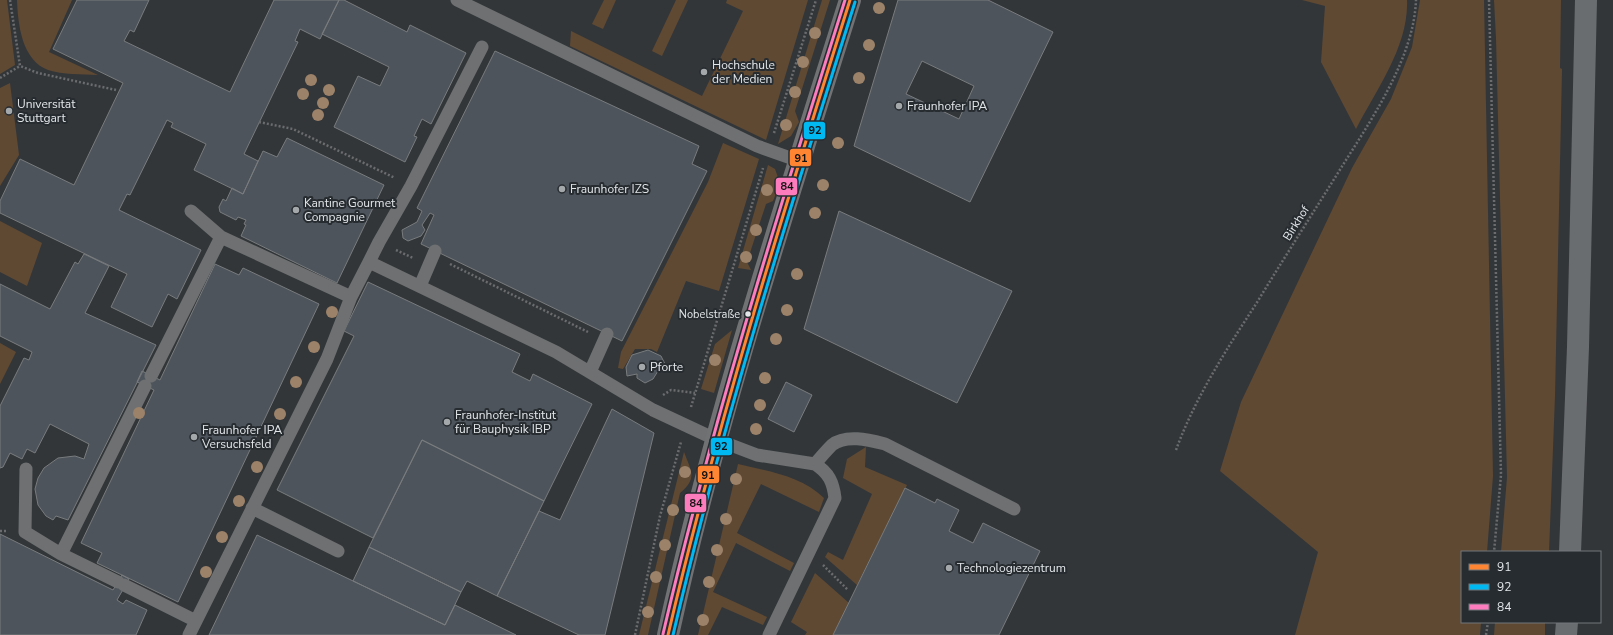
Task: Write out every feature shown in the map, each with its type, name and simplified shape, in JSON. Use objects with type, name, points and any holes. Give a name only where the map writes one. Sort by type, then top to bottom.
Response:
[{"type":"highway","points":[[1570,551],[1578,347],[1586,0]]},
{"type":"highway","points":[[1566,635],[1567,623]]},
{"type":"street","points":[[668,635],[715,439],[743,340],[850,0]]},
{"type":"lane","points":[[465,2],[768,150],[799,160]]},
{"type":"lane","points":[[189,635],[327,359],[351,297],[379,242],[411,186],[482,47]]},
{"type":"lane","points":[[191,211],[221,237],[351,297]]},
{"type":"lane","points":[[61,554],[221,237]]},
{"type":"lane","points":[[420,286],[430,267],[435,251]]},
{"type":"lane","points":[[369,262],[556,352],[653,410],[715,439],[756,456],[815,464],[824,470],[833,482],[835,498],[769,635]]},
{"type":"lane","points":[[590,372],[607,334]]},
{"type":"lane","points":[[815,464],[833,444],[849,439],[867,439],[885,444],[1014,509]]},
{"type":"lane","points":[[26,469],[25,532],[61,554],[196,621]]},
{"type":"lane","points":[[252,508],[338,551]]},
{"type":"path","points":[[10,0],[20,66]]},
{"type":"path","points":[[635,635],[660,516],[685,425],[768,150],[816,0]]},
{"type":"path","name":"Birkhof","points":[[1176,450],[1198,399],[1225,353],[1354,147],[1389,87],[1402,57],[1410,32],[1416,0]]},
{"type":"path","points":[[1490,0],[1501,475],[1494,551]]},
{"type":"path","points":[[0,78],[20,66]]},
{"type":"path","points":[[20,66],[38,73],[116,90]]},
{"type":"path","points":[[260,122],[293,129],[411,186]]},
{"type":"path","points":[[379,242],[430,267],[444,272],[450,264],[546,313],[588,332],[599,352]]},
{"type":"path","points":[[659,396],[671,390],[695,393]]},
{"type":"path","points":[[810,551],[848,590]]},
{"type":"path","points":[[1486,635],[1488,623]]},
{"type":"shaded area","points":[[0,0],[7,0],[15,65],[0,74]]},
{"type":"shaded area","points":[[17,0],[72,0],[49,52],[98,75],[60,73],[48,70],[39,65],[32,58],[23,41],[20,30]]},
{"type":"shaded area","points":[[604,0],[616,0],[603,29],[592,24]]},
{"type":"shaded area","points":[[676,0],[688,0],[662,56],[652,51]]},
{"type":"shaded area","points":[[727,0],[808,0],[766,140],[570,46],[571,31],[702,96],[743,11],[726,3]]},
{"type":"shaded area","points":[[822,0],[830,0],[795,111],[799,122],[791,136],[778,144]]},
{"type":"shaded area","points":[[1302,0],[1407,0],[1403,34],[1397,51],[1390,67],[1356,129],[1321,62],[1325,6]]},
{"type":"shaded area","points":[[1420,0],[1484,0],[1493,476],[1487,551],[1461,551],[1461,623],[1481,623],[1480,635],[1295,635],[1318,552],[1220,471],[1241,402],[1352,168],[1391,99],[1412,47]]},
{"type":"shaded area","points":[[1494,0],[1561,0],[1560,68],[1562,69],[1555,396],[1549,551],[1501,551],[1507,477]]},
{"type":"shaded area","points":[[10,83],[19,155],[0,186],[0,88]]},
{"type":"shaded area","points":[[723,143],[759,159],[719,291],[686,281],[657,352],[651,349],[635,349],[623,369],[618,368],[621,352],[708,182]]},
{"type":"shaded area","points":[[768,165],[775,169],[780,183],[773,201],[766,204],[747,262],[751,270],[738,268]]},
{"type":"shaded area","points":[[0,221],[42,243],[27,286],[0,272]]},
{"type":"shaded area","points":[[732,330],[714,393],[701,389],[715,344]]},
{"type":"shaded area","points":[[0,343],[16,352],[0,384]]},
{"type":"shaded area","points":[[866,447],[865,467],[907,485],[857,585],[825,557],[828,552],[843,560],[872,494],[843,478],[847,459]]},
{"type":"shaded area","points":[[684,452],[691,469],[691,478],[686,488],[680,493],[648,635],[639,635]]},
{"type":"shaded area","points":[[738,464],[795,479],[806,484],[824,498],[819,512],[761,484],[737,533],[794,563],[790,571],[736,543],[713,592],[767,617],[763,625],[722,607],[708,635],[698,635]]},
{"type":"shaded area","points":[[815,573],[849,603],[833,635],[805,635],[807,632],[791,622]]},
{"type":"shaded area","points":[[1495,623],[1545,623],[1545,635],[1494,635]]},
{"type":"building","points":[[77,0],[149,0],[134,32],[130,30],[124,41],[230,92],[274,0],[339,0],[320,39],[300,29],[295,41],[298,42],[244,154],[258,161],[243,194],[194,170],[206,144],[171,127],[173,123],[167,120],[130,195],[127,194],[119,210],[201,250],[177,299],[168,294],[152,327],[111,307],[127,274],[0,213],[0,201],[20,159],[74,185],[123,83],[53,49]]},
{"type":"building","points":[[339,0],[344,0],[407,32],[410,25],[466,53],[431,124],[422,119],[414,136],[417,137],[405,162],[334,127],[358,76],[380,86],[389,67],[322,34]]},
{"type":"building","name":"Fraunhofer IPA","points":[[898,0],[988,0],[1053,32],[970,202],[854,146]],"holes":[[[922,61],[974,86],[959,119],[906,94]]]},
{"type":"building","name":"Fraunhofer IZS","points":[[495,51],[699,146],[692,164],[707,171],[622,341],[421,244],[434,215],[430,213],[422,225],[425,230],[421,236],[408,241],[403,238],[402,230],[417,222],[422,211],[417,208]]},
{"type":"building","name":"Kantine Gourmet Compagnie","points":[[287,138],[384,185],[337,283],[241,236],[246,225],[244,224],[246,220],[238,217],[236,220],[220,212],[219,207],[223,199],[226,201],[232,188],[243,194],[263,151],[277,157]]},
{"type":"building","points":[[839,211],[1012,291],[957,403],[804,329]]},
{"type":"building","points":[[84,254],[109,266],[85,313],[156,345],[68,520],[56,516],[53,520],[46,516],[38,505],[35,489],[38,478],[44,468],[58,458],[75,456],[84,459],[89,444],[50,424],[35,453],[27,449],[22,459],[10,453],[3,467],[0,468],[0,406],[24,358],[29,360],[32,352],[0,336],[0,284],[50,309],[75,262],[78,264]]},
{"type":"building","name":"Fraunhofer IPA Versuchsfeld","points":[[215,264],[239,275],[243,268],[319,304],[178,602],[97,563],[102,553],[81,543],[154,390],[137,382],[142,371],[160,380]]},
{"type":"building","name":"Fraunhofer-Institut für Bauphysik IBP","points":[[368,282],[520,354],[512,372],[530,381],[533,374],[592,404],[544,501],[422,440],[373,538],[277,490],[354,336],[344,331]]},
{"type":"building","name":"Pforte","points":[[648,350],[661,356],[665,364],[656,366],[658,371],[653,379],[645,383],[637,378],[637,374],[627,376],[626,367],[632,355]]},
{"type":"building","points":[[786,382],[812,395],[794,432],[768,419]]},
{"type":"building","points":[[612,409],[654,433],[605,635],[579,635],[497,596],[539,511],[560,520]]},
{"type":"building","name":"Fraunhofer-Institut für Bauphysik IBP","points":[[422,440],[544,501],[497,596],[467,581],[461,592],[369,547]]},
{"type":"building","name":"Technologiezentrum","points":[[905,488],[935,503],[937,499],[959,510],[949,531],[973,543],[983,523],[1040,551],[999,635],[833,635]]},
{"type":"building","points":[[0,534],[113,590],[122,575],[129,579],[117,600],[123,604],[126,600],[147,610],[136,635],[0,635]]},
{"type":"building","points":[[257,535],[445,625],[455,605],[516,635],[209,635]]},
{"type":"building","points":[[369,547],[461,592],[445,625],[353,581]]},
{"type":"transit line","name":"84","points":[[663,634],[682,554],[725,394],[845,0]]},
{"type":"transit line","name":"91","points":[[668,635],[687,555],[730,395],[850,0]]},
{"type":"transit line","name":"92","points":[[673,635],[692,555],[735,396],[855,2]]},
{"type":"place","name":"Hochschule der Medien","points":[[704,72]]},
{"type":"place","name":"Fraunhofer IPA","points":[[899,106]]},
{"type":"place","name":"Universität Stuttgart","points":[[9,111]]},
{"type":"place","name":"Fraunhofer IZS","points":[[562,189]]},
{"type":"place","name":"Kantine Gourmet Compagnie","points":[[296,210]]},
{"type":"place","name":"Nobelstraße","points":[[748,314]]},
{"type":"place","name":"Pforte","points":[[642,367]]},
{"type":"place","name":"Fraunhofer-Institut für Bauphysik IBP","points":[[447,422]]},
{"type":"place","name":"Fraunhofer IPA Versuchsfeld","points":[[194,437]]},
{"type":"place","name":"Technologiezentrum","points":[[949,568]]}]
